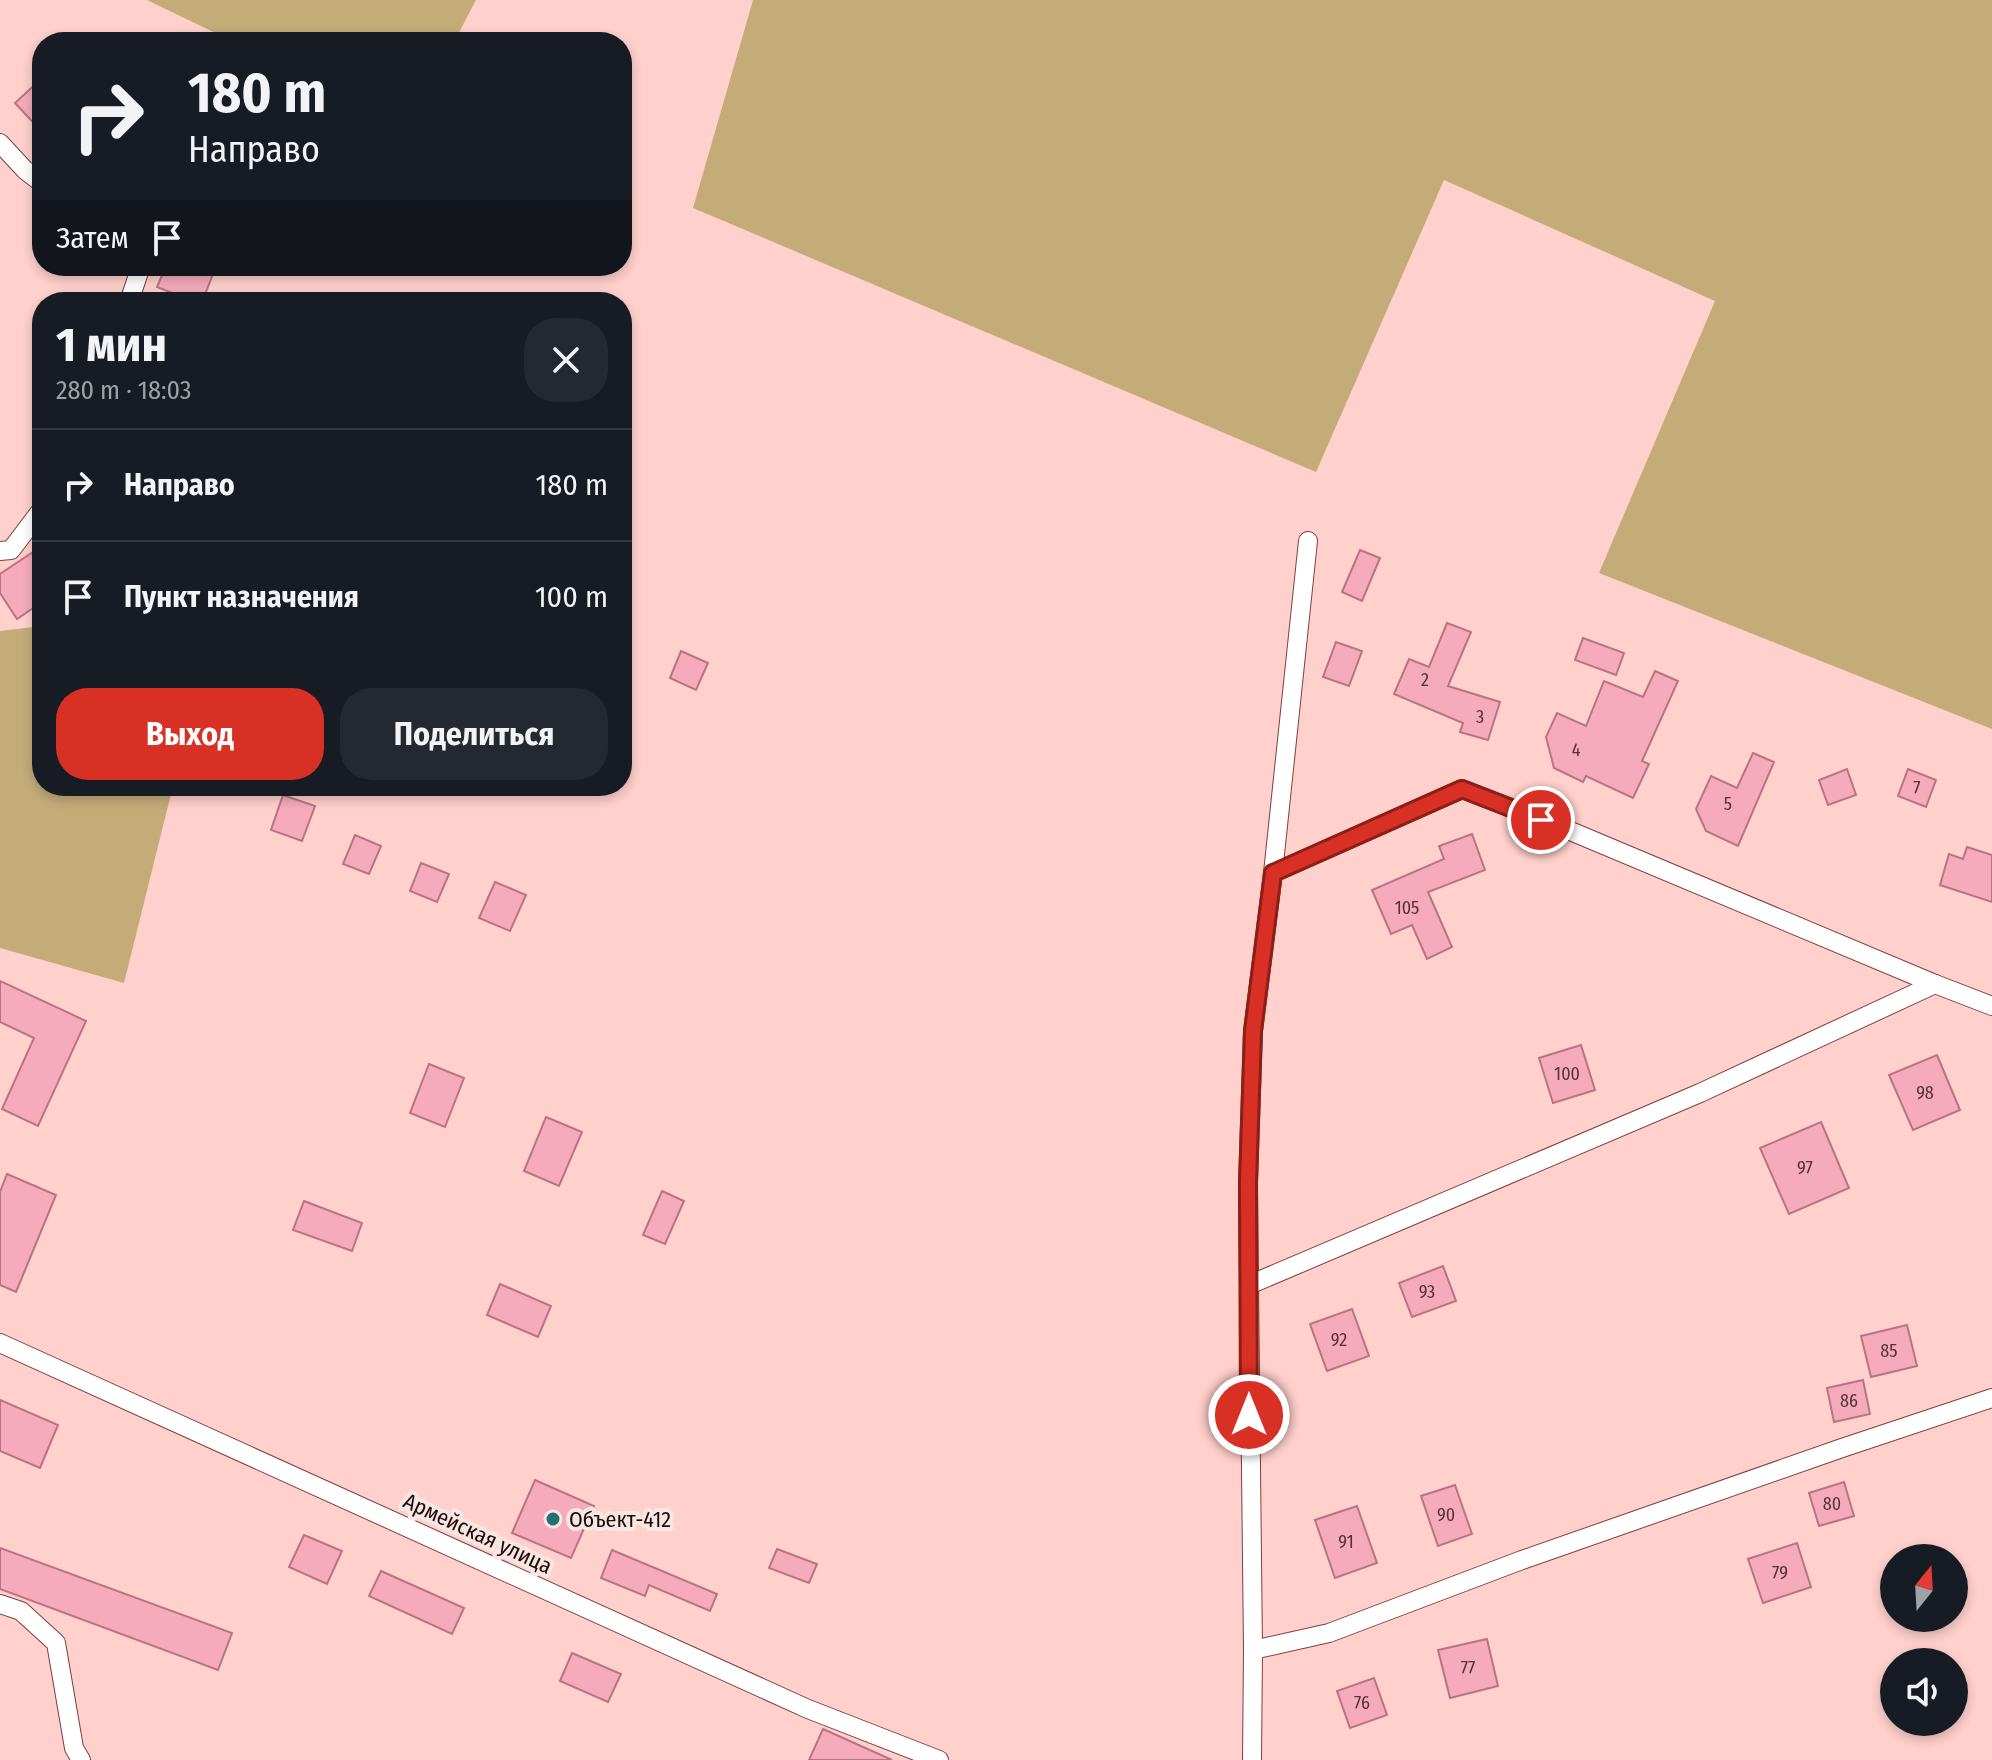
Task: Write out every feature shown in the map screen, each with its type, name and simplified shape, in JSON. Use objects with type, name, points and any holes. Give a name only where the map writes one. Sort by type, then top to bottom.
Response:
[{"type":"street","points":[[0,143],[32,175]]},
{"type":"street","points":[[0,551],[11,550],[32,522]]},
{"type":"street","points":[[1252,1760],[1248,1183],[1253,1031],[1308,541]]},
{"type":"street","points":[[1273,873],[1462,789],[1992,1006]]},
{"type":"street","points":[[1249,1285],[1700,1093],[1935,984]]},
{"type":"street","name":"Армейская улица","points":[[0,1343],[808,1709],[939,1760]]},
{"type":"street","points":[[1253,1650],[1329,1633],[1522,1560],[1992,1398]]},
{"type":"street","points":[[0,1604],[21,1611],[56,1643],[74,1748],[81,1760]]},
{"type":"shaded area","points":[[147,0],[476,0],[459,32],[213,32]]},
{"type":"shaded area","points":[[753,0],[1992,0],[1992,729],[1599,573],[1715,301],[1444,180],[1316,472],[693,208]]},
{"type":"shaded area","points":[[32,627],[32,796],[171,796],[124,983],[0,948],[0,631]]},
{"type":"building","points":[[32,87],[32,121],[15,103]]},
{"type":"building","points":[[162,276],[212,276],[206,292],[170,292],[157,287]]},
{"type":"building","points":[[1360,550],[1380,558],[1362,601],[1342,592]]},
{"type":"building","points":[[32,553],[32,609],[17,619],[0,593],[0,574]]},
{"type":"building","points":[[1447,623],[1471,632],[1448,686],[1500,702],[1488,740],[1460,732],[1463,723],[1394,694],[1409,659],[1429,667]]},
{"type":"building","points":[[1583,638],[1624,653],[1616,675],[1575,660]]},
{"type":"building","points":[[1336,642],[1362,651],[1349,686],[1323,677]]},
{"type":"building","points":[[681,651],[708,663],[696,690],[670,678]]},
{"type":"building","points":[[1655,671],[1678,681],[1642,761],[1649,764],[1633,798],[1586,776],[1583,782],[1554,768],[1546,737],[1557,713],[1586,726],[1604,681],[1643,697]]},
{"type":"building","points":[[1753,753],[1774,762],[1738,846],[1706,831],[1696,809],[1711,776],[1737,788]]},
{"type":"building","points":[[1847,769],[1856,795],[1828,805],[1819,780]]},
{"type":"building","points":[[1908,769],[1936,780],[1926,807],[1898,796]]},
{"type":"building","points":[[283,796],[315,806],[302,841],[271,830]]},
{"type":"building","points":[[1472,834],[1485,870],[1428,892],[1452,947],[1427,959],[1412,925],[1391,934],[1372,890],[1444,859],[1439,846]]},
{"type":"building","points":[[355,835],[381,846],[369,874],[343,864]]},
{"type":"building","points":[[1967,847],[1992,855],[1992,902],[1940,885],[1949,854],[1963,859]]},
{"type":"building","points":[[421,863],[449,874],[437,902],[410,891]]},
{"type":"building","points":[[495,882],[526,895],[510,931],[479,918]]},
{"type":"building","points":[[0,981],[86,1021],[38,1126],[2,1109],[34,1038],[0,1022]]},
{"type":"building","points":[[1581,1045],[1595,1090],[1553,1103],[1539,1058]]},
{"type":"building","points":[[1937,1055],[1960,1110],[1913,1130],[1889,1075]]},
{"type":"building","points":[[429,1064],[464,1078],[445,1127],[410,1113]]},
{"type":"building","points":[[546,1117],[582,1132],[559,1186],[524,1171]]},
{"type":"building","points":[[1821,1122],[1849,1188],[1789,1214],[1760,1148]]},
{"type":"building","points":[[7,1174],[56,1195],[16,1292],[0,1285],[0,1192]]},
{"type":"building","points":[[662,1191],[684,1201],[665,1244],[643,1235]]},
{"type":"building","points":[[304,1201],[362,1223],[352,1251],[293,1230]]},
{"type":"building","points":[[1443,1266],[1456,1301],[1412,1317],[1399,1283]]},
{"type":"building","points":[[500,1284],[551,1306],[538,1337],[487,1315]]},
{"type":"building","points":[[1352,1309],[1369,1356],[1327,1371],[1310,1324]]},
{"type":"building","points":[[1907,1325],[1917,1366],[1871,1377],[1861,1336]]},
{"type":"building","points":[[1863,1380],[1870,1414],[1834,1422],[1827,1388]]},
{"type":"building","points":[[0,1400],[58,1425],[40,1468],[0,1451]]},
{"type":"building","name":"Объект-412","points":[[535,1480],[594,1506],[571,1558],[512,1533]]},
{"type":"building","points":[[1844,1482],[1854,1516],[1819,1526],[1809,1493]]},
{"type":"building","points":[[1455,1485],[1472,1534],[1438,1546],[1421,1496]]},
{"type":"building","points":[[1357,1506],[1377,1563],[1335,1578],[1315,1520]]},
{"type":"building","points":[[304,1535],[342,1551],[327,1584],[289,1567]]},
{"type":"building","points":[[1797,1543],[1811,1587],[1763,1603],[1748,1559]]},
{"type":"building","points":[[0,1548],[232,1633],[218,1670],[0,1589]]},
{"type":"building","points":[[777,1549],[817,1564],[809,1583],[769,1568]]},
{"type":"building","points":[[612,1550],[717,1594],[710,1611],[649,1585],[645,1596],[601,1578]]},
{"type":"building","points":[[381,1571],[464,1608],[452,1634],[369,1596]]},
{"type":"building","points":[[1487,1639],[1498,1686],[1450,1698],[1438,1650]]},
{"type":"building","points":[[572,1653],[621,1674],[608,1702],[560,1681]]},
{"type":"building","points":[[1374,1678],[1387,1715],[1350,1728],[1337,1691]]},
{"type":"building","points":[[823,1729],[892,1760],[809,1760]]},
{"type":"place","name":"Объект-412","points":[[553,1519]]},
{"type":"route","points":[[1249,1415],[1248,1183],[1253,1031],[1273,873],[1462,789],[1541,820]]}]
